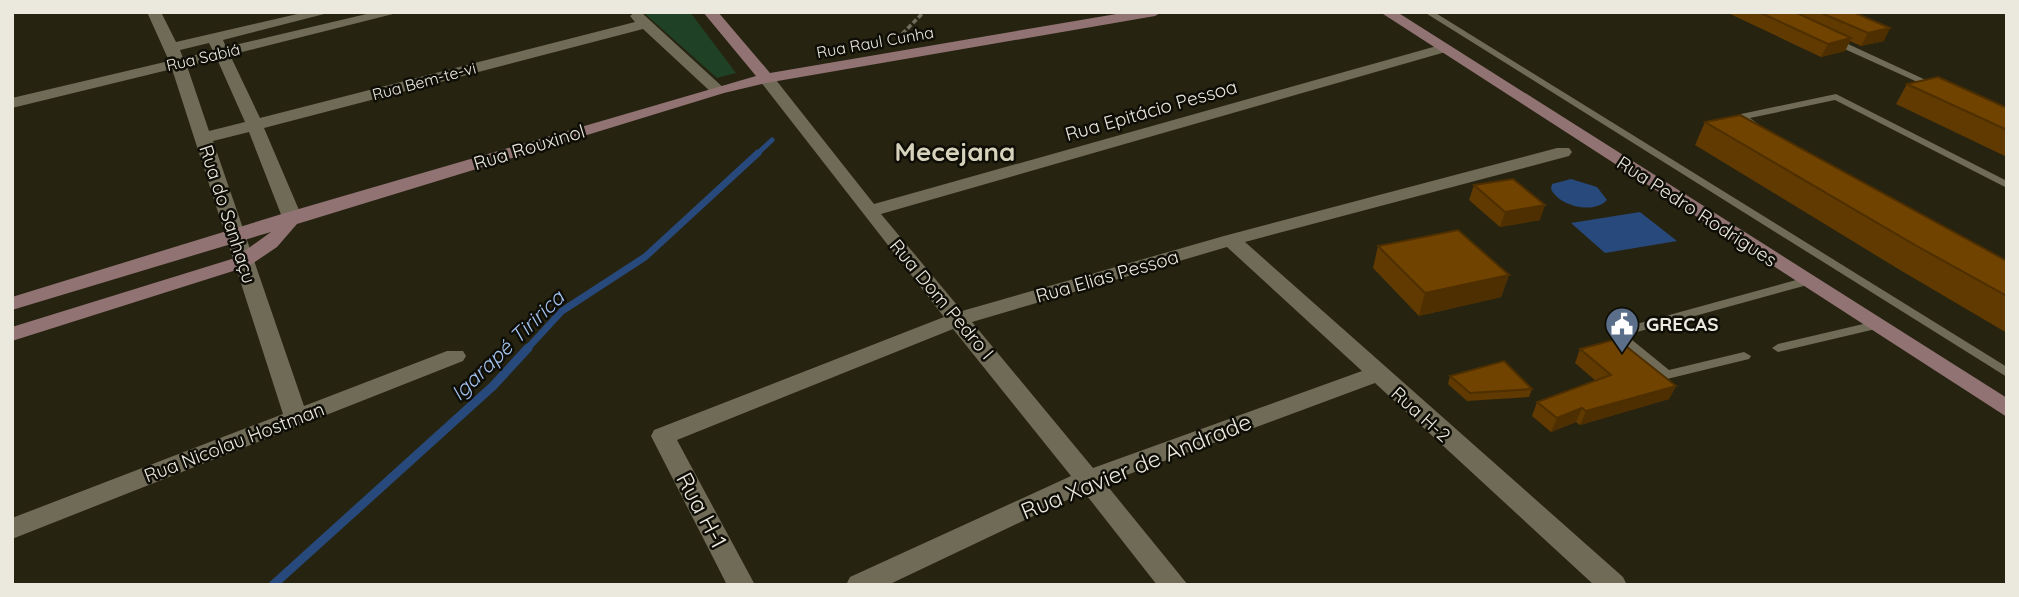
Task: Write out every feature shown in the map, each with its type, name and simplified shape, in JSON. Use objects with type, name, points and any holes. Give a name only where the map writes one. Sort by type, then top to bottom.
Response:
[{"type":"street","name":"Rua do Sanhaçu","points":[[154,12],[174,56],[204,138],[296,418]]},
{"type":"street","name":"Rua Sabiá","points":[[218,46],[325,12]]},
{"type":"street","name":"Rua Sabiá","points":[[12,103],[174,56],[361,16],[394,12]]},
{"type":"street","points":[[632,12],[718,90]]},
{"type":"street","name":"Rua Dom Pedro I","points":[[710,12],[1174,585]]},
{"type":"street","name":"Rua Raul Cunha","points":[[766,78],[1155,12]]},
{"type":"street","name":"Rua Pedro Rodrigues","points":[[1387,12],[2007,410]]},
{"type":"street","name":"Rua Bem-te-vi","points":[[204,138],[645,24]]},
{"type":"street","points":[[12,334],[243,262],[268,247],[283,233],[292,217],[239,87],[218,46]]},
{"type":"street","name":"Rua Epitácio Pessoa","points":[[870,211],[1444,48]]},
{"type":"street","name":"Rua Rouxinol","points":[[12,304],[292,217],[766,78]]},
{"type":"street","name":"Rua Elias Pessoa","points":[[663,436],[959,319],[1231,240],[1563,152]]},
{"type":"street","name":"Rua H-2","points":[[1231,240],[1613,585]]},
{"type":"street","name":"Rua Nicolau Hostman","points":[[12,529],[455,356]]},
{"type":"street","name":"Rua Xavier de Andrade","points":[[860,585],[1089,479],[1377,374]]},
{"type":"street","name":"Rua H-1","points":[[663,436],[741,585]]},
{"type":"lane","points":[[1428,12],[2007,373]]},
{"type":"lane","points":[[1820,35],[1945,91]]},
{"type":"lane","points":[[1765,131],[1741,117],[1836,97],[2007,184]]},
{"type":"lane","points":[[1744,356],[1667,375],[1616,334],[1807,281]]},
{"type":"lane","points":[[1778,348],[1876,325]]},
{"type":"path","points":[[875,59],[924,12]]},
{"type":"green space","points":[[643,12],[690,12],[736,73],[717,78]]},
{"type":"water","points":[[1571,179],[1597,187],[1607,200],[1601,205],[1585,208],[1561,200],[1551,189],[1552,184]]},
{"type":"water","points":[[1640,212],[1677,241],[1605,253],[1571,223]]},
{"type":"building","points":[[1759,12],[1795,12],[1851,38],[1828,44]]},
{"type":"building","points":[[1819,12],[1853,12],[1890,28],[1868,33]]},
{"type":"building","points":[[1938,77],[2007,108],[2007,130],[1907,84]]},
{"type":"building","points":[[1740,115],[2007,261],[2007,296],[1705,122]]},
{"type":"building","points":[[1513,179],[1545,205],[1505,212],[1474,185]]},
{"type":"building","points":[[1458,230],[1509,275],[1425,293],[1378,246]]},
{"type":"building","points":[[1617,339],[1676,386],[1586,411],[1582,408],[1557,418],[1537,402],[1611,375],[1580,349]]},
{"type":"building","points":[[1504,361],[1532,389],[1470,393],[1450,376]]},
{"type":"waterway","name":"Igarapé Tiririca","points":[[756,155],[772,140]]},
{"type":"waterway","name":"Igarapé Tiririca","points":[[526,350],[562,311],[645,257],[758,153]]},
{"type":"waterway","name":"Igarapé Tiririca","points":[[273,585],[493,386],[528,348]]},
{"type":"place","name":"GRECAS","points":[[1622,354]]},
{"type":"district","name":"Mecejana","points":[[955,151]]}]
